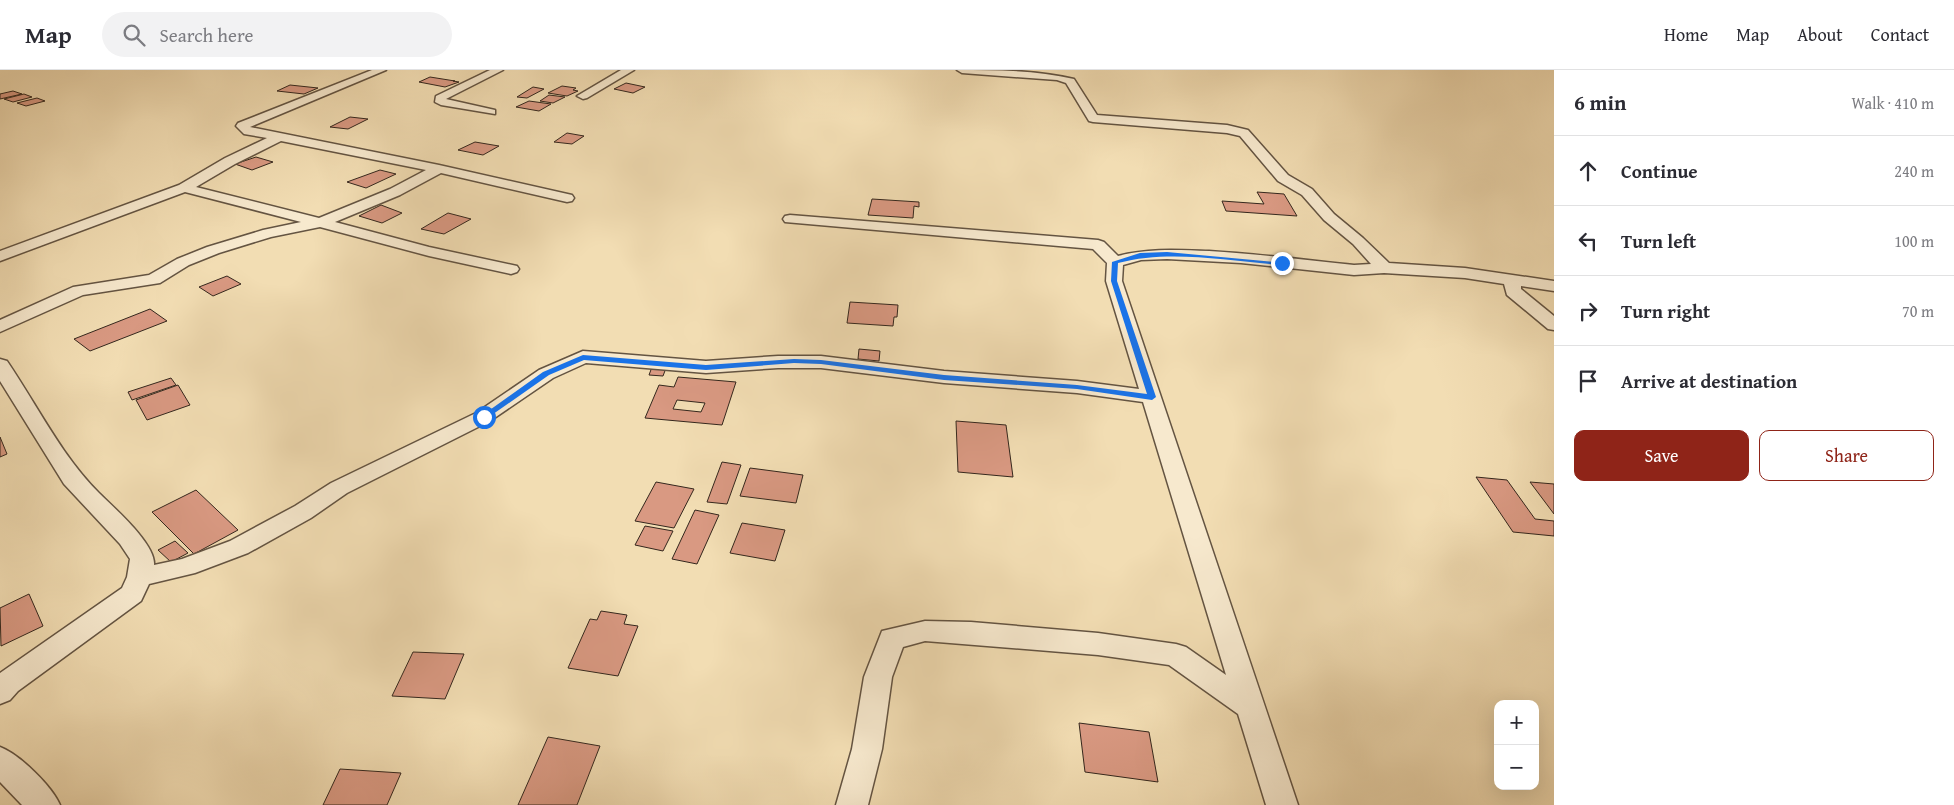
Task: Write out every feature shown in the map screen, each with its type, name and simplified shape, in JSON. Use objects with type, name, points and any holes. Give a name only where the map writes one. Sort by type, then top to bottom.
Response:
[{"type":"street","points":[[381,70],[242,126],[248,130],[438,168],[567,198]]},
{"type":"street","points":[[491,112],[441,102],[440,98],[498,70]]},
{"type":"street","points":[[583,96],[629,70]]},
{"type":"street","points":[[962,70],[1043,75],[1070,81],[1094,118],[1227,129],[1244,133],[1283,178],[1307,192],[1329,217],[1358,241],[1384,268]]},
{"type":"street","points":[[0,256],[184,188],[230,161],[280,137]]},
{"type":"street","points":[[0,327],[79,291],[154,279],[183,262],[212,250],[268,233],[319,223],[395,192],[438,168]]},
{"type":"street","points":[[184,188],[270,208],[446,257],[511,269]]},
{"type":"street","points":[[790,219],[1098,245],[1115,262],[1114,281],[1282,805]]},
{"type":"street","points":[[1115,262],[1140,255],[1167,254],[1240,258],[1354,270],[1384,268],[1465,273],[1554,286]]},
{"type":"street","points":[[1512,281],[1513,291],[1554,325]]},
{"type":"street","points":[[140,577],[186,567],[239,547],[302,512],[339,488],[484,417],[546,374],[583,358],[706,367],[794,361],[821,362],[944,377],[1077,387],[1152,397]]},
{"type":"street","points":[[0,364],[72,479],[129,538],[142,559],[140,577],[132,594],[8,682],[0,692]]},
{"type":"street","points":[[852,805],[867,749],[878,677],[892,640],[925,631],[1069,641],[1176,656],[1252,708]]},
{"type":"street","points":[[0,761],[44,805]]},
{"type":"building","points":[[430,77],[459,82],[445,87],[419,82]]},
{"type":"building","points":[[626,83],[645,87],[633,93],[614,89]]},
{"type":"building","points":[[290,85],[318,88],[304,94],[277,91]]},
{"type":"building","points":[[562,86],[576,88],[573,90],[578,91],[567,96],[548,93]]},
{"type":"building","points":[[533,87],[544,89],[527,98],[517,97]]},
{"type":"building","points":[[13,91],[22,94],[0,99],[0,94]]},
{"type":"building","points":[[24,94],[32,97],[13,102],[4,99]]},
{"type":"building","points":[[549,95],[565,97],[553,103],[540,101]]},
{"type":"building","points":[[37,98],[45,101],[26,106],[17,103]]},
{"type":"building","points":[[529,101],[551,104],[539,111],[516,107]]},
{"type":"building","points":[[350,117],[368,119],[348,129],[330,127]]},
{"type":"building","points":[[567,133],[584,136],[572,144],[554,142]]},
{"type":"building","points":[[475,142],[499,146],[483,155],[458,150]]},
{"type":"building","points":[[256,157],[273,162],[252,170],[235,164]]},
{"type":"building","points":[[380,170],[396,174],[366,188],[347,182]]},
{"type":"building","points":[[1257,192],[1284,194],[1297,216],[1226,211],[1222,201],[1264,204]]},
{"type":"building","points":[[872,199],[919,202],[919,207],[914,206],[913,218],[868,215]]},
{"type":"building","points":[[381,205],[402,213],[382,223],[359,216]]},
{"type":"building","points":[[448,213],[471,219],[444,234],[421,229]]},
{"type":"building","points":[[227,276],[241,284],[213,296],[199,287]]},
{"type":"building","points":[[850,302],[898,305],[897,317],[894,317],[893,326],[847,323]]},
{"type":"building","points":[[150,309],[167,321],[90,351],[74,339]]},
{"type":"building","points":[[859,349],[880,351],[879,361],[858,359]]},
{"type":"building","points":[[652,367],[666,368],[663,376],[649,375]]},
{"type":"building","points":[[678,377],[736,382],[722,425],[645,418],[659,385],[674,387]],"holes":[[[677,400],[705,403],[701,412],[673,409]]]},
{"type":"building","points":[[171,378],[176,385],[132,400],[128,392]]},
{"type":"building","points":[[178,385],[190,405],[147,420],[136,400]]},
{"type":"building","points":[[956,421],[1006,425],[1013,477],[958,472]]},
{"type":"building","points":[[0,437],[7,454],[0,457]]},
{"type":"building","points":[[722,462],[741,465],[727,504],[707,502]]},
{"type":"building","points":[[750,468],[803,475],[796,503],[740,496]]},
{"type":"building","points":[[1476,477],[1507,480],[1535,519],[1554,521],[1554,536],[1513,532]]},
{"type":"building","points":[[656,482],[694,489],[674,528],[635,521]]},
{"type":"building","points":[[1530,482],[1554,484],[1554,514]]},
{"type":"building","points":[[196,490],[238,530],[194,554],[152,512]]},
{"type":"building","points":[[695,510],[719,515],[697,564],[672,559]]},
{"type":"building","points":[[742,523],[785,530],[775,561],[730,553]]},
{"type":"building","points":[[645,526],[673,531],[663,551],[635,545]]},
{"type":"building","points":[[175,541],[188,553],[171,562],[158,550]]},
{"type":"building","points":[[29,594],[43,626],[1,646],[0,608]]},
{"type":"building","points":[[601,611],[627,615],[624,624],[638,626],[618,676],[568,668],[590,619],[597,620]]},
{"type":"building","points":[[413,652],[464,654],[445,699],[392,696]]},
{"type":"building","points":[[1079,723],[1149,732],[1158,782],[1085,772]]},
{"type":"building","points":[[548,737],[600,746],[577,805],[518,805]]},
{"type":"building","points":[[340,769],[401,773],[387,805],[323,805]]},
{"type":"route","points":[[484,417],[546,374],[564,364],[583,358],[706,367],[794,361],[821,362],[944,377],[1077,387],[1152,397],[1114,281],[1115,262],[1140,255],[1167,254],[1240,258],[1282,263]]}]
